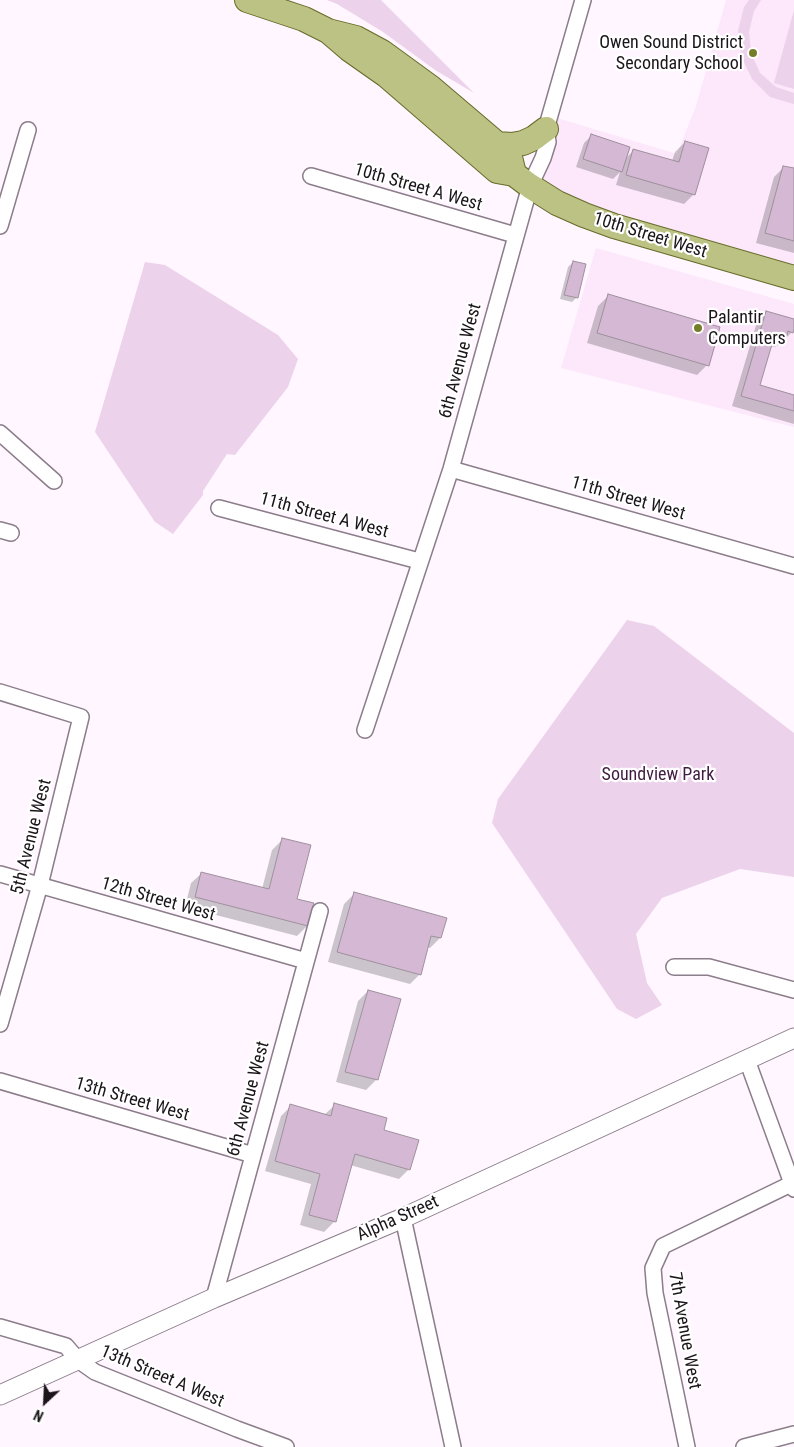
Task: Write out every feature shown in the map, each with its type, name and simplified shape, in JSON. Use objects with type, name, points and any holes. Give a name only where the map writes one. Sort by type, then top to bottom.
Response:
[{"type":"main road","name":"10th Street West","points":[[247,0],[304,19],[328,31],[392,80],[498,171],[522,180],[557,202],[584,215],[614,226],[794,278]]},
{"type":"main road","name":"10th Street West","points":[[328,31],[356,38],[382,52],[430,86],[510,156],[522,180]]},
{"type":"main road","points":[[497,144],[512,145],[523,143],[546,129]]},
{"type":"street","name":"6th Avenue West","points":[[364,730],[451,469],[515,235],[522,180],[543,158],[548,142],[546,129],[583,0]]},
{"type":"street","points":[[0,226],[28,130]]},
{"type":"street","name":"10th Street A West","points":[[311,176],[515,235]]},
{"type":"street","points":[[0,433],[54,481]]},
{"type":"street","name":"11th Street West","points":[[451,469],[794,566]]},
{"type":"street","name":"11th Street A West","points":[[219,508],[419,561]]},
{"type":"street","name":"5th Avenue West","points":[[0,692],[82,717],[40,885],[0,1024]]},
{"type":"street","name":"12th Street West","points":[[0,874],[306,961]]},
{"type":"street","name":"6th Avenue West","points":[[214,1298],[320,911]]},
{"type":"street","points":[[674,967],[709,967],[794,990]]},
{"type":"street","name":"Alpha Street","points":[[0,1395],[214,1298],[403,1218],[794,1038]]},
{"type":"street","points":[[747,1060],[793,1186]]},
{"type":"street","name":"13th Street West","points":[[0,1081],[253,1155]]},
{"type":"street","name":"7th Avenue West","points":[[687,1447],[655,1293],[653,1268],[663,1246],[793,1186]]},
{"type":"street","points":[[403,1218],[453,1447]]},
{"type":"street","name":"13th Street A West","points":[[0,1327],[66,1346],[78,1360],[95,1372],[286,1447]]},
{"type":"street","points":[[744,1447],[794,1434]]},
{"type":"shaded area","points":[[726,0],[794,0],[794,270],[616,221],[542,187],[557,118],[677,154],[696,106]]},
{"type":"shaded area","points":[[596,248],[794,304],[794,427],[561,368]]},
{"type":"green space","points":[[327,0],[381,0],[474,93],[435,70],[383,32]]},
{"type":"green space","points":[[749,0],[761,0],[754,11],[749,32],[751,53],[760,73],[776,87],[794,93],[794,104],[770,97],[752,79],[741,56],[738,31],[744,7]]},
{"type":"green space","points":[[794,10],[794,89],[774,83]]},
{"type":"green space","points":[[145,262],[165,265],[278,335],[298,359],[288,387],[235,455],[227,454],[203,491],[203,495],[173,534],[155,522],[95,432]]},
{"type":"green space","name":"Soundview Park","points":[[627,620],[654,626],[794,733],[794,877],[740,869],[662,898],[636,934],[647,983],[662,1005],[636,1019],[617,1009],[492,823],[498,799]]},
{"type":"building","points":[[591,134],[630,147],[622,172],[583,159]]},
{"type":"building","points":[[685,141],[709,148],[695,195],[626,175],[633,149],[679,162]]},
{"type":"building","points":[[783,166],[794,168],[794,241],[765,233]]},
{"type":"building","points":[[573,261],[586,264],[578,298],[564,295]]},
{"type":"building","points":[[608,294],[720,327],[709,366],[597,333]]},
{"type":"building","points":[[766,311],[794,319],[794,329],[793,333],[788,331],[786,338],[775,334],[760,385],[794,395],[794,411],[741,396]]},
{"type":"building","points":[[282,838],[311,845],[297,899],[314,903],[308,926],[195,897],[201,872],[269,889]]},
{"type":"building","points":[[354,892],[447,918],[441,938],[431,936],[421,975],[337,952]]},
{"type":"building","points":[[368,990],[401,999],[378,1080],[345,1072]]},
{"type":"building","points":[[334,1103],[387,1118],[384,1130],[419,1140],[410,1170],[355,1154],[336,1222],[309,1215],[320,1174],[275,1161],[290,1104],[331,1116]]},
{"type":"place","name":"Owen Sound District Secondary School","points":[[753,53]]},
{"type":"place","name":"Palantir Computers","points":[[698,328]]}]
